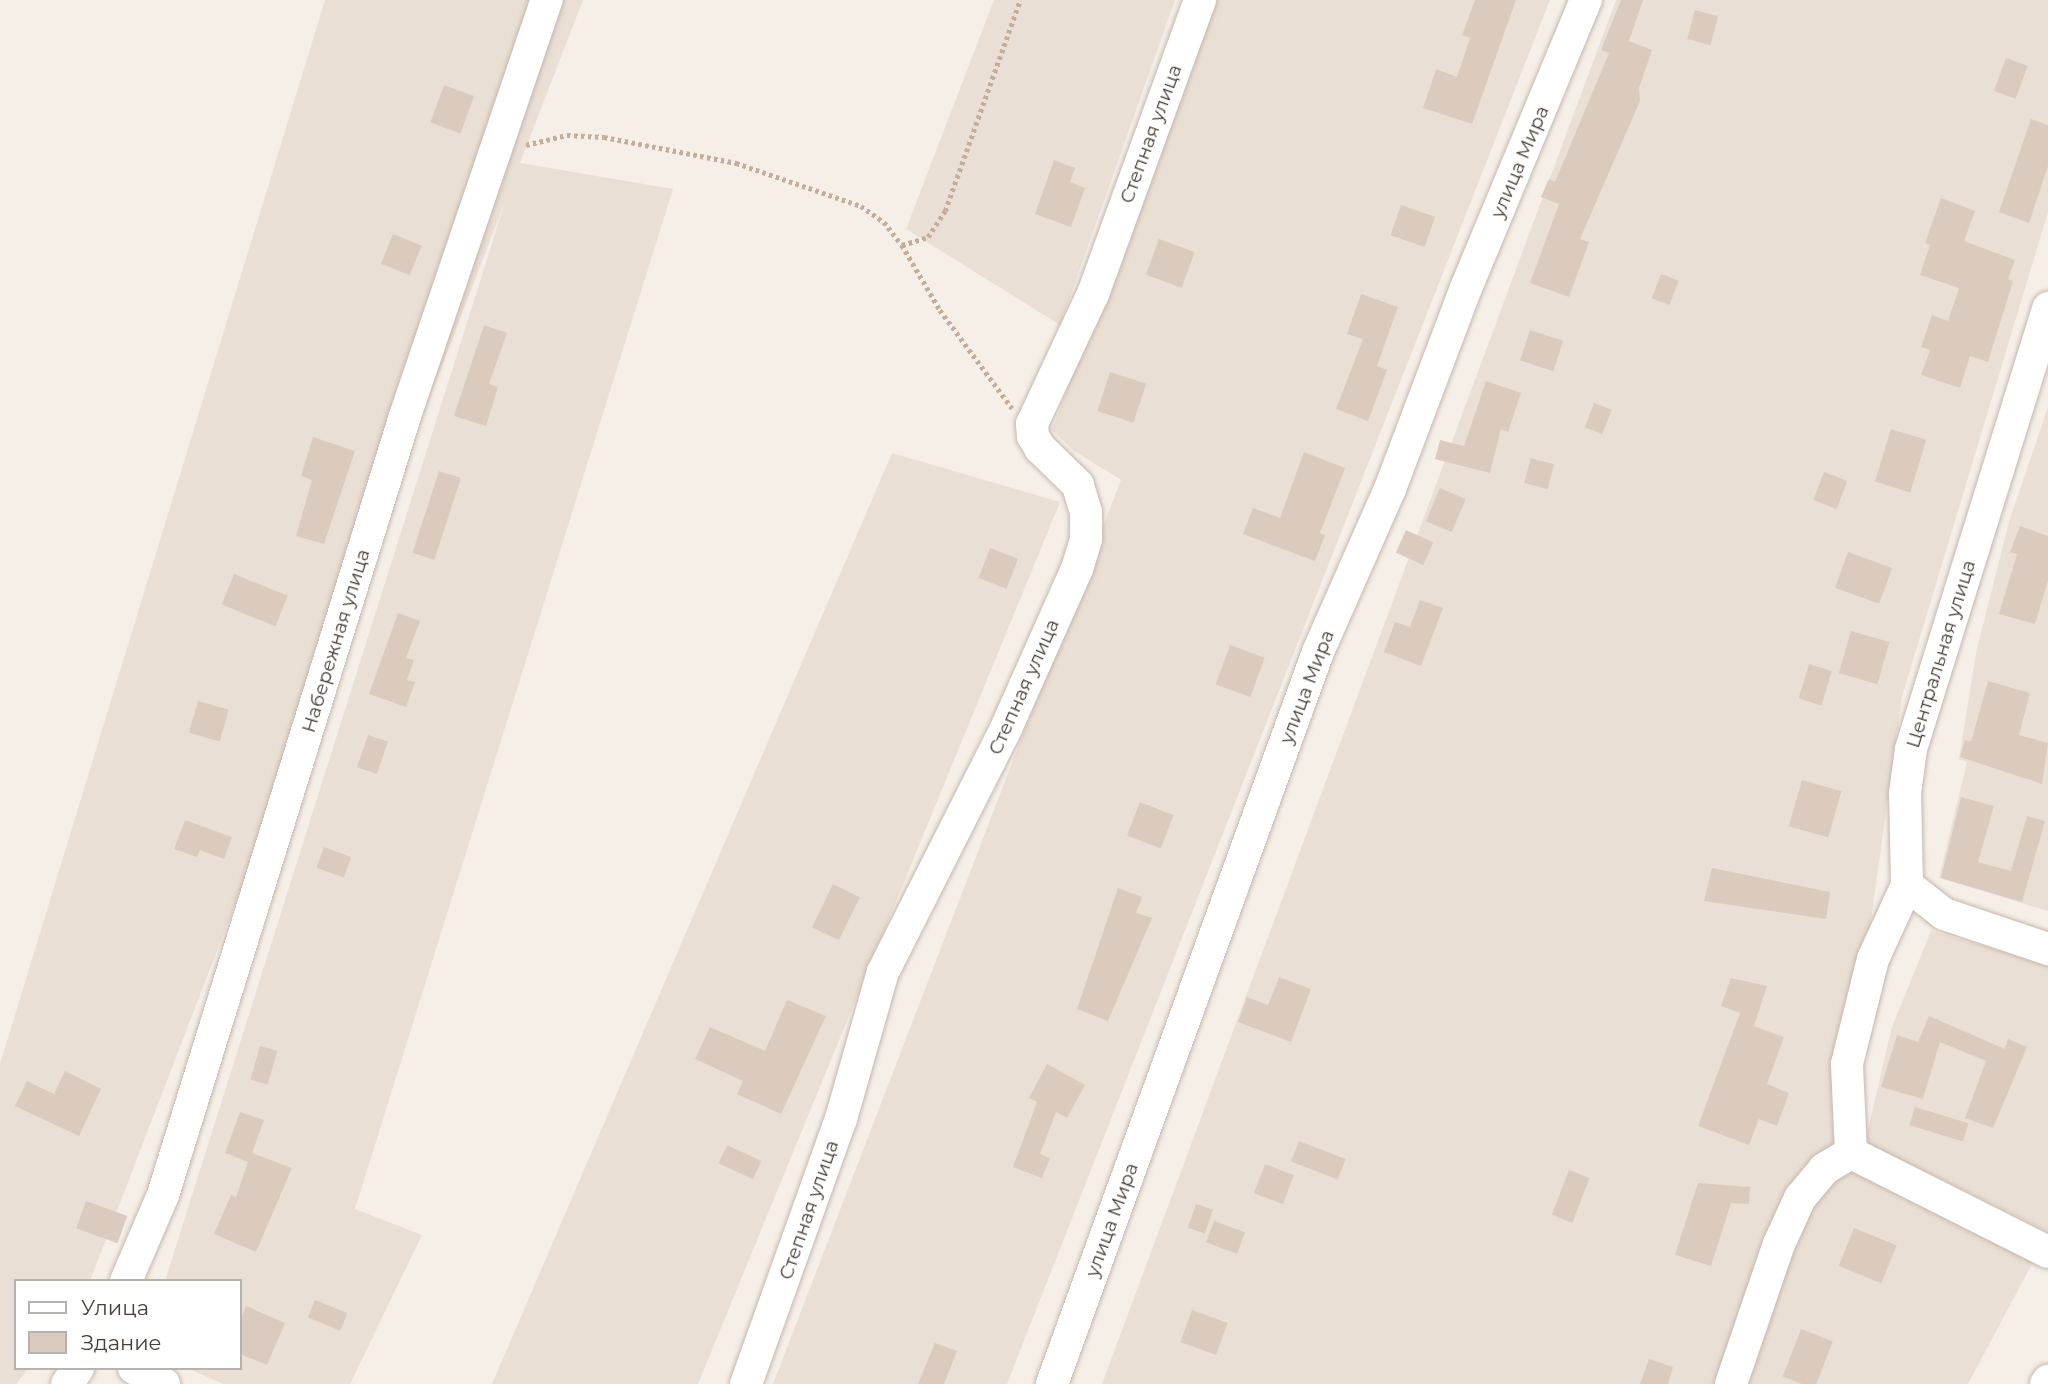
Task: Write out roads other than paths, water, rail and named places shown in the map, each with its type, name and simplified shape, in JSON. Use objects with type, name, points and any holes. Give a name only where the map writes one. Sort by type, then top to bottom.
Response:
[{"type":"street","name":"Набережная улица","points":[[127,1279],[163,1195],[405,416],[547,0]]},
{"type":"street","name":"Степная улица","points":[[746,1384],[841,1119],[883,972],[1007,726],[1086,539],[1086,512],[1078,485],[1033,436],[1032,424],[1093,294],[1200,0]]},
{"type":"street","name":"улица Мира","points":[[1052,1384],[1318,652],[1390,489],[1466,288],[1586,0]]},
{"type":"street","name":"Центральная улица","points":[[1851,1153],[1847,1064],[1856,1010],[1873,960],[1908,885],[1906,793],[1911,749],[2048,308]]},
{"type":"street","points":[[1908,885],[1944,914],[2048,949]]},
{"type":"street","points":[[1731,1384],[1779,1244],[1800,1198],[1824,1169],[1851,1153],[2048,1252]]},
{"type":"street","points":[[138,1370],[164,1384]]}]
